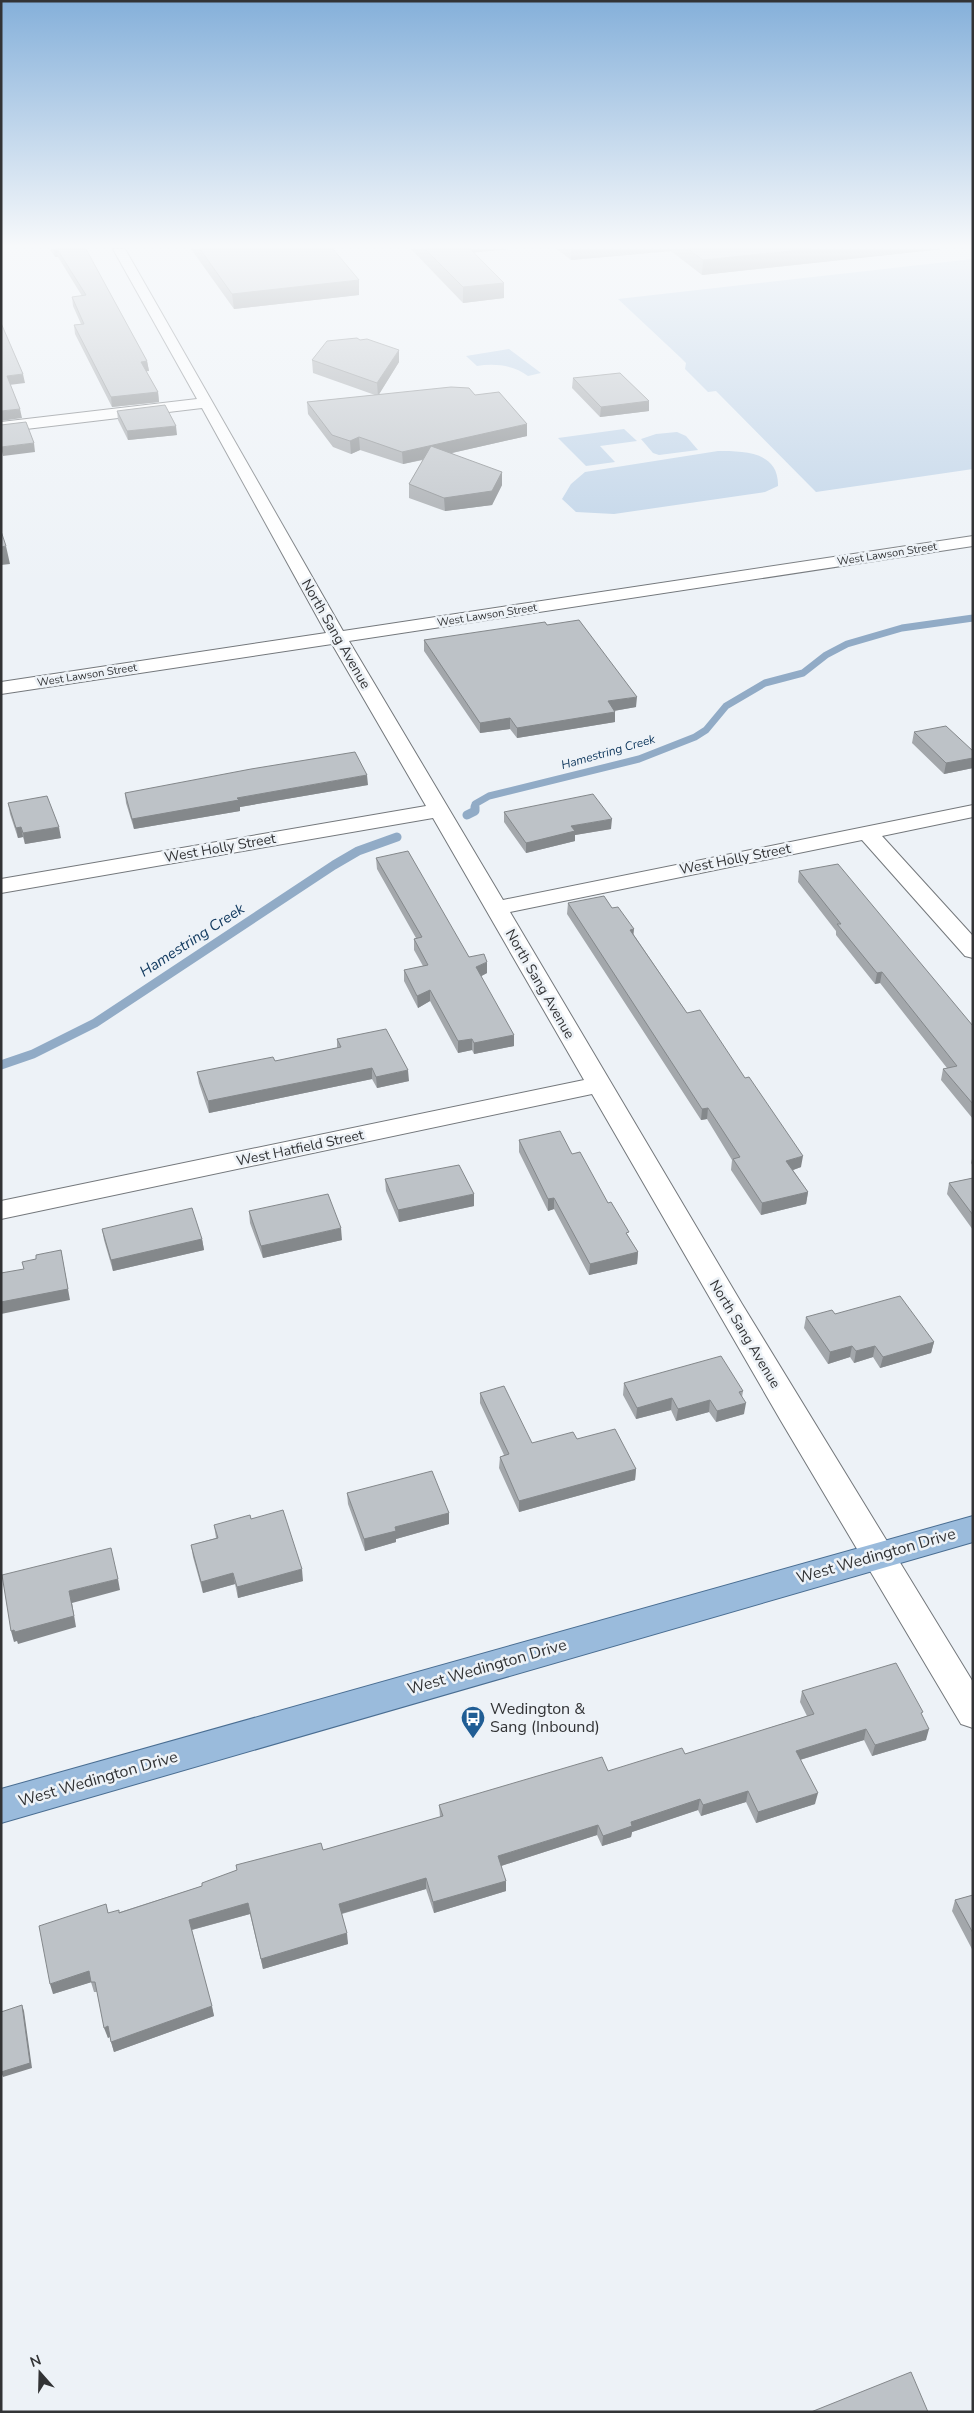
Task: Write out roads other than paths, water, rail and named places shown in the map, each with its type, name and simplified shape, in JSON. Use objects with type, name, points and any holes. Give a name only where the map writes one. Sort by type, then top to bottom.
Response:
[{"type":"main road","name":"West Wedington Drive","points":[[1,1806],[973,1529]]},
{"type":"street","name":"North Sang Avenue","points":[[184,362],[204,403],[598,1085],[876,1556],[973,1713]]},
{"type":"street","points":[[1,427],[204,403]]},
{"type":"street","name":"West Lawson Street","points":[[1,688],[973,541]]},
{"type":"street","name":"West Holly Street","points":[[1,886],[439,810]]},
{"type":"street","name":"West Holly Street","points":[[496,908],[973,811]]},
{"type":"street","points":[[867,832],[973,950]]},
{"type":"street","name":"West Hatfield Street","points":[[1,1210],[598,1085]]},
{"type":"waterway","name":"Hamestring Creek","points":[[467,815],[475,811],[475,804],[489,796],[639,759],[695,737],[706,730],[726,706],[765,683],[803,673],[826,655],[847,644],[902,628],[973,618]]},
{"type":"waterway","name":"Hamestring Creek","points":[[1,1065],[33,1054],[95,1023],[334,865],[358,851],[397,837]]},
{"type":"place","name":"Wedington & Sang (Inbound)","points":[[473,1739]]}]
